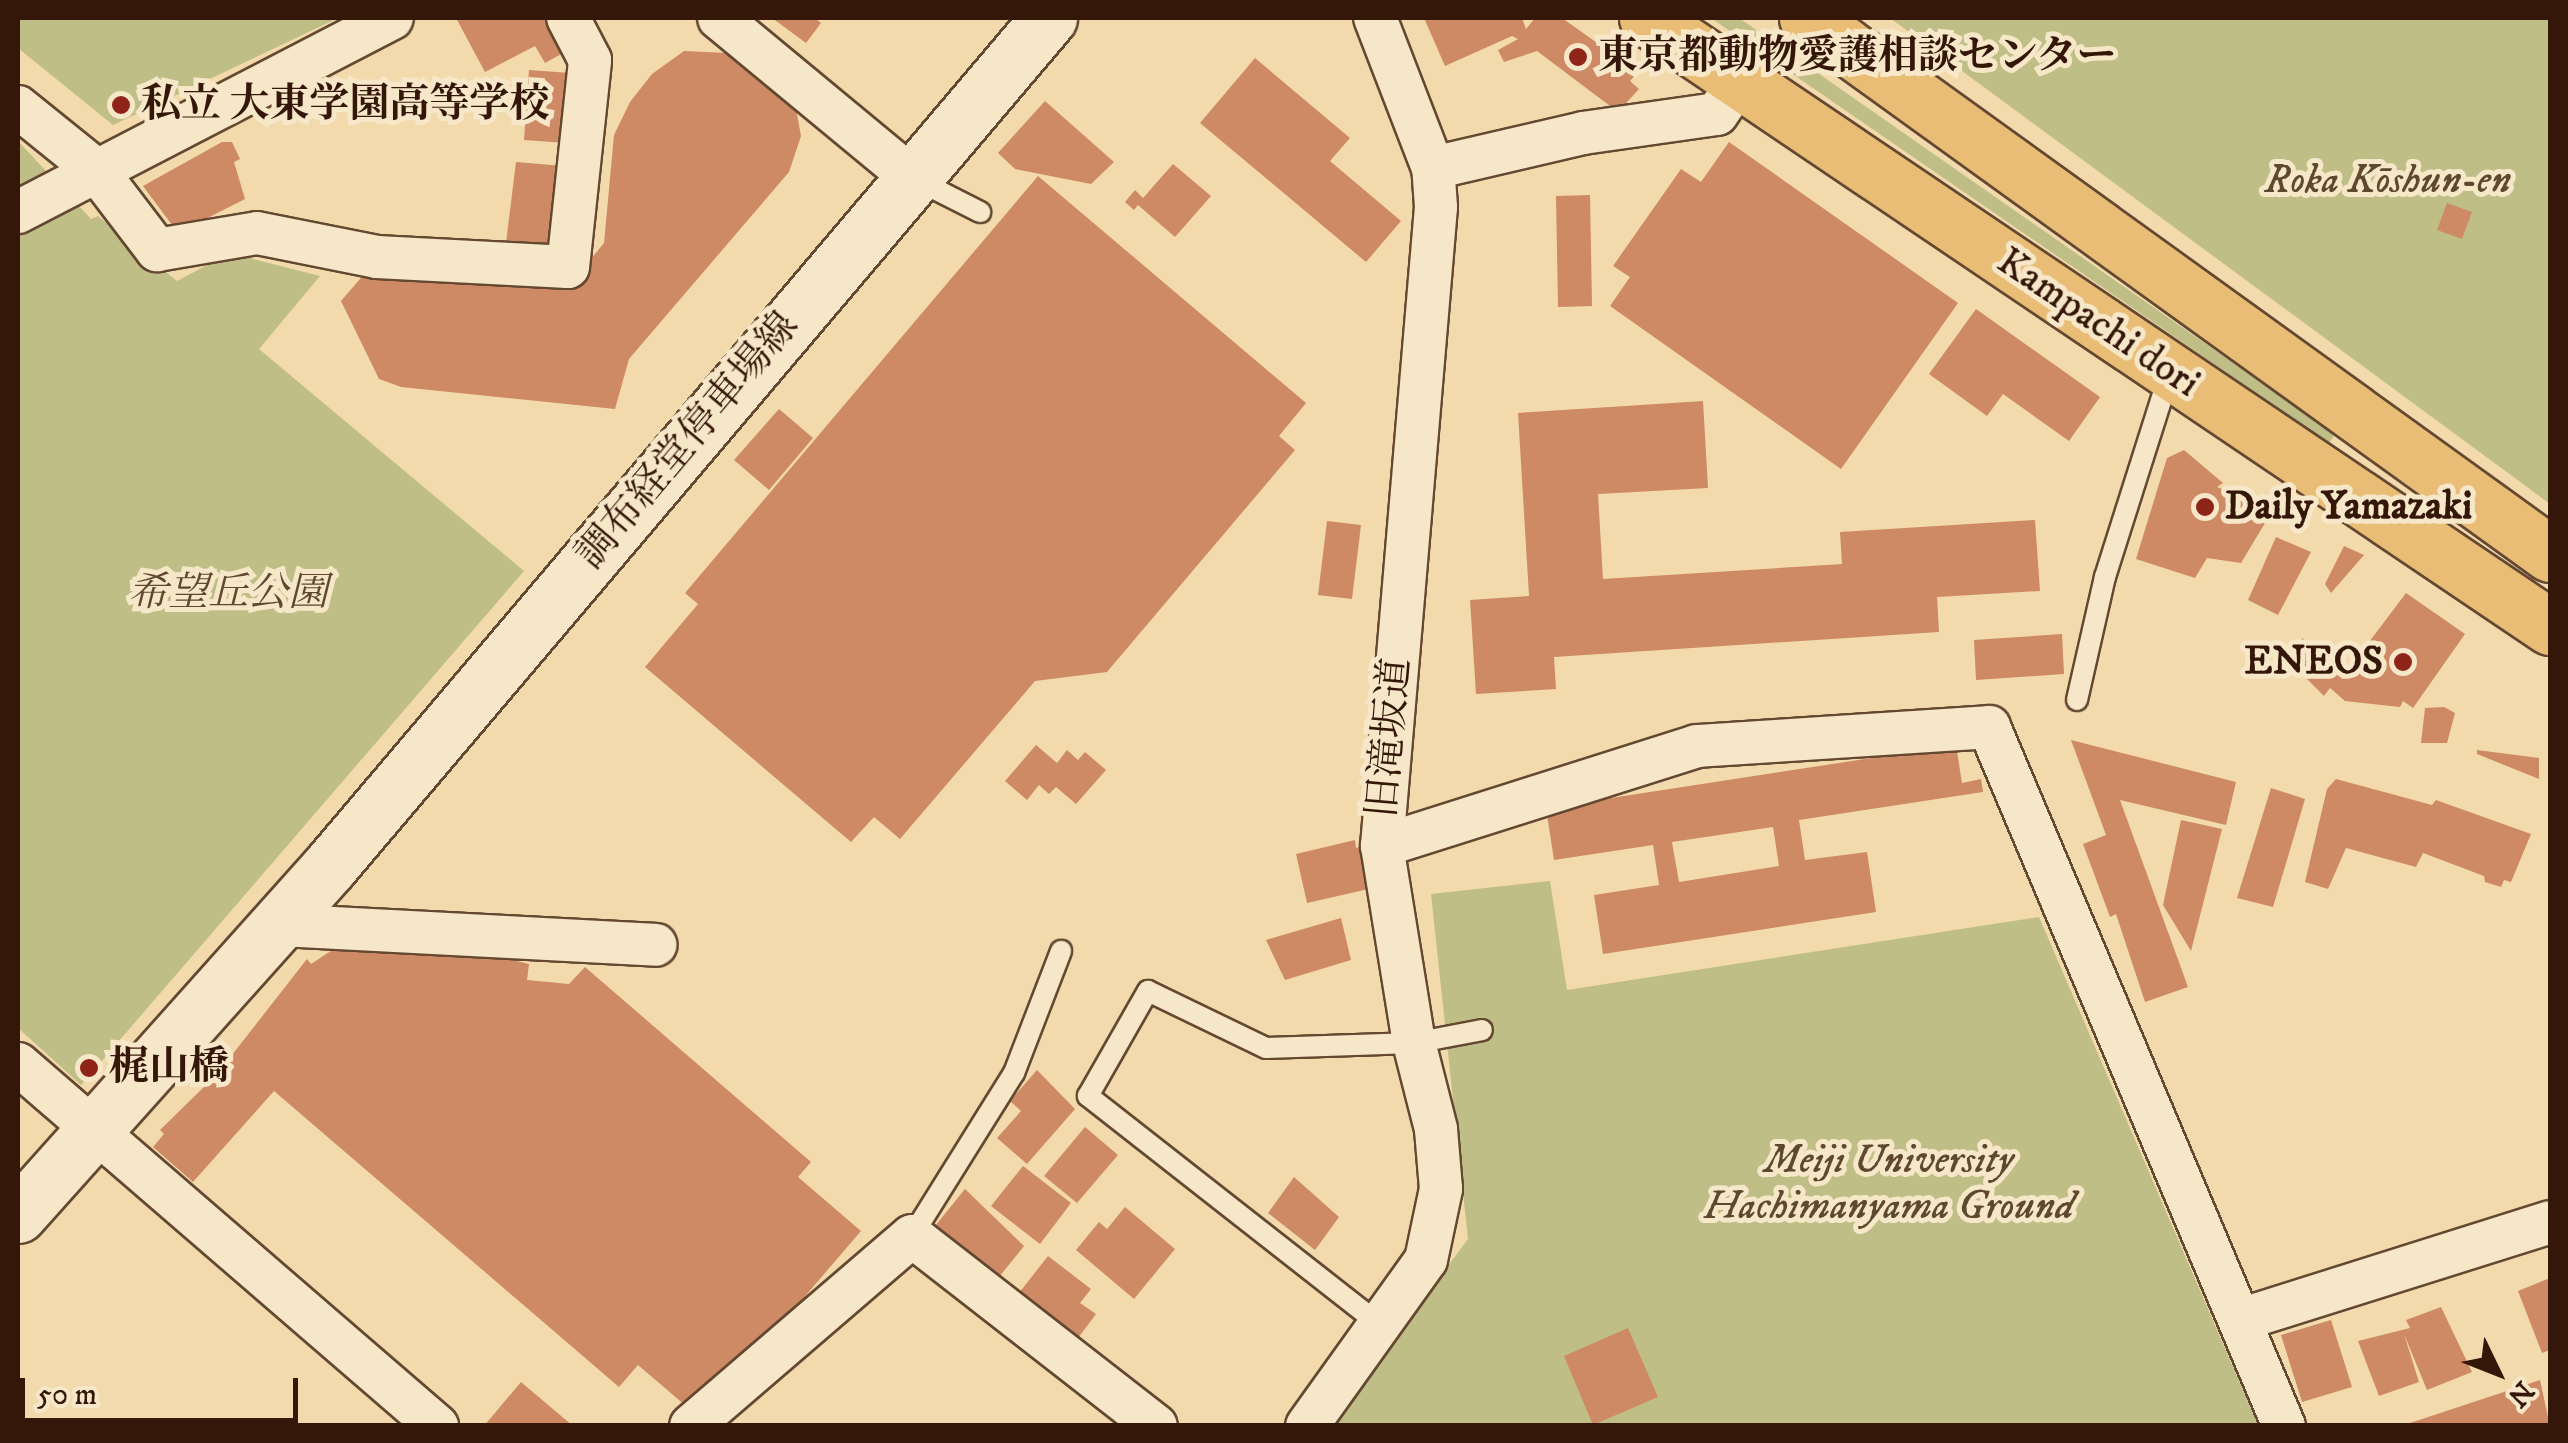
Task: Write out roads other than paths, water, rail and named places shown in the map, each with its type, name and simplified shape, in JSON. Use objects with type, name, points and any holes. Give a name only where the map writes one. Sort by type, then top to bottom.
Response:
[{"type":"main road","name":"調布経堂停車場線","points":[[18,1215],[302,898],[1049,18]]},
{"type":"main road","name":"Kampachi dori","points":[[1646,18],[2550,626]]},
{"type":"main road","name":"Kampachi dori","points":[[1807,18],[2550,554]]},
{"type":"street","points":[[18,212],[392,18]]},
{"type":"street","points":[[18,107],[96,170],[157,250],[257,233],[377,257],[568,267],[590,60],[568,18]]},
{"type":"street","points":[[719,18],[911,177]]},
{"type":"street","name":"旧滝坂道","points":[[1307,1426],[1426,1260],[1440,1189],[1436,1130],[1414,1043],[1382,828],[1436,207],[1433,168],[1375,18]]},
{"type":"street","points":[[1433,168],[1583,133],[1717,114],[1739,81]]},
{"type":"street","points":[[1382,828],[1697,746],[1990,726],[2242,1318],[2284,1426]]},
{"type":"street","points":[[302,898],[655,945]]},
{"type":"street","points":[[18,1064],[438,1426]]},
{"type":"street","points":[[2242,1318],[2550,1222]]},
{"type":"street","points":[[691,1426],[912,1236],[1156,1426]]},
{"type":"lane","points":[[911,177],[980,212]]},
{"type":"lane","points":[[2077,700],[2105,577],[2170,371]]},
{"type":"lane","points":[[912,1236],[1014,1073],[1061,951]]},
{"type":"lane","points":[[1379,1324],[1088,1096],[1148,990],[1266,1048],[1414,1043],[1482,1030]]},
{"type":"place","name":"東京都動物愛護相談センター","points":[[1578,57]]},
{"type":"place","name":"私立 大東学園高等学校","points":[[121,105]]},
{"type":"place","name":"Daily Yamazaki","points":[[2205,507]]},
{"type":"place","name":"ENEOS","points":[[2403,662]]},
{"type":"place","name":"梶山橋","points":[[89,1068]]},
{"type":"park label","name":"Roka Kōshun-en","points":[[2388,181]]},
{"type":"park label","name":"希望丘公園","points":[[228,594]]},
{"type":"park label","name":"Meiji University Hachimanyama Ground","points":[[1889,1184]]}]
